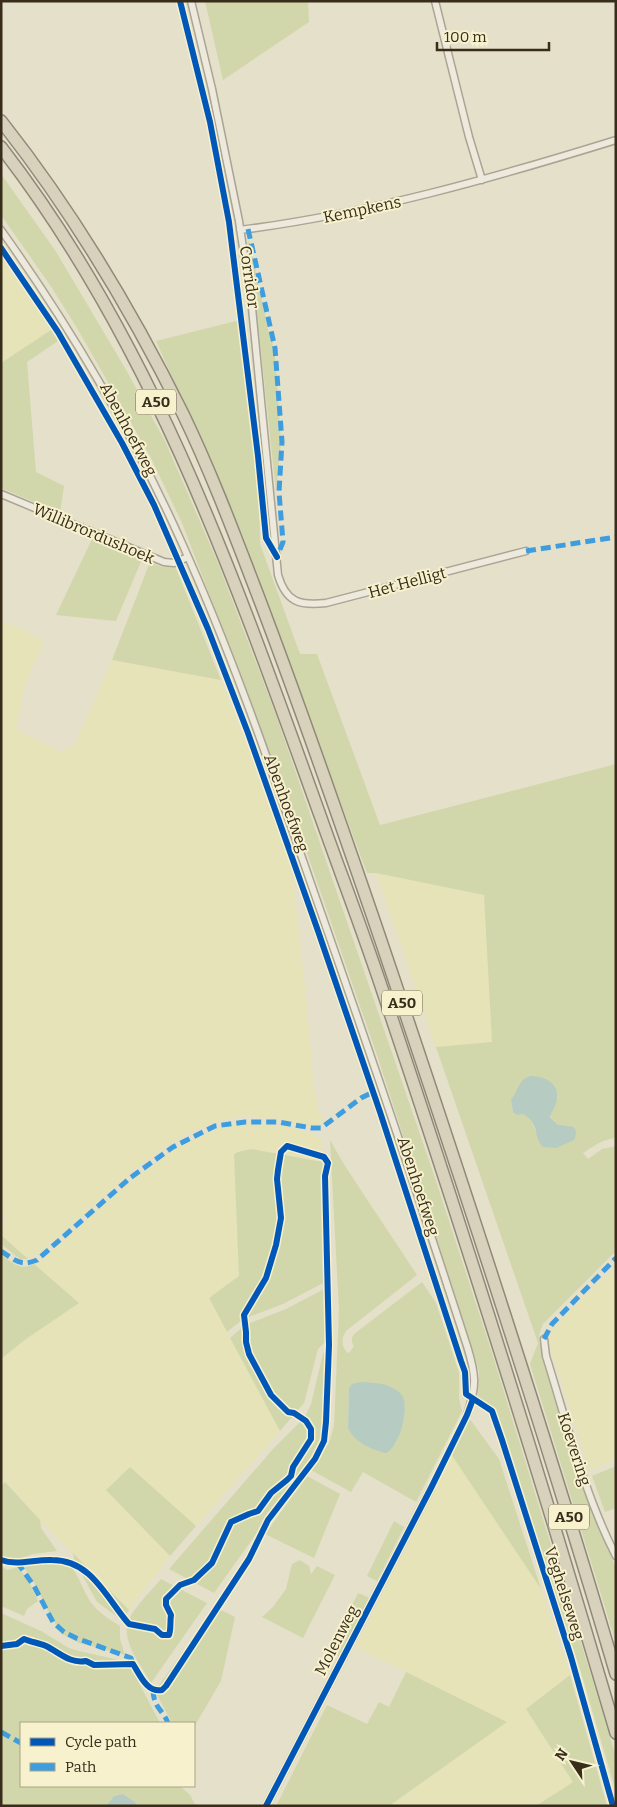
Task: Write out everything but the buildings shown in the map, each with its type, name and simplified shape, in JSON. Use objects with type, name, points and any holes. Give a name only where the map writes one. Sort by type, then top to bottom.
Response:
[{"type":"highway","name":"A50","points":[[1,121],[59,200],[123,303],[184,416],[230,523],[278,647],[347,842],[469,1202],[580,1551],[616,1674]]},
{"type":"highway","name":"A50","points":[[1,147],[61,233],[135,360],[171,432],[215,533],[270,678],[386,1000],[512,1387],[616,1733]]},
{"type":"street","name":"Corridor","points":[[191,1],[214,99],[240,230],[252,308],[278,575],[281,586],[288,596]]},
{"type":"street","points":[[435,1],[469,137],[482,180]]},
{"type":"street","name":"Kempkens","points":[[240,230],[324,217],[424,195],[515,172],[616,140]]},
{"type":"street","name":"Abenhoefweg","points":[[1,230],[51,304],[110,401],[149,474],[188,557],[242,690],[411,1173],[474,1369],[475,1386],[467,1415]]},
{"type":"street","name":"Willibrordushoek","points":[[1,494],[164,562],[174,563],[188,557]]},
{"type":"street","name":"Het Helligt","points":[[288,596],[301,603],[326,603],[526,550]]},
{"type":"street","name":"Koevering","points":[[544,1338],[546,1356],[583,1474],[597,1514],[616,1556]]},
{"type":"street","name":"Molenweg","points":[[266,1806],[430,1488]]},
{"type":"shaded area","points":[[1,256],[51,330],[1,363]]},
{"type":"shaded area","points":[[1,622],[13,625],[44,641],[25,685],[16,730],[62,752],[75,744],[112,660],[221,680],[290,855],[306,994],[313,1079],[318,1108],[325,1123],[313,1127],[273,1118],[243,1116],[220,1121],[193,1131],[164,1148],[133,1171],[41,1252],[28,1259],[1,1235],[1,1227],[7,1217],[1,1210]]},
{"type":"shaded area","points":[[376,873],[484,895],[492,1043],[436,1047]]},
{"type":"shaded area","points":[[530,1076],[540,1077],[553,1084],[557,1092],[557,1101],[550,1117],[557,1124],[575,1128],[576,1135],[574,1140],[556,1148],[543,1147],[529,1118],[523,1114],[517,1115],[513,1112],[511,1100],[523,1080]]},
{"type":"shaded area","points":[[237,1123],[286,1126],[316,1135],[321,1139],[323,1162],[251,1149],[234,1154],[239,1276],[209,1298],[280,1431],[196,1526],[130,1467],[106,1490],[170,1556],[129,1610],[40,1520],[6,1482],[1,1486],[1,1359],[78,1303],[34,1264],[41,1260],[119,1190],[168,1153],[213,1130]]},
{"type":"shaded area","points":[[616,1266],[616,1459],[590,1471],[551,1350],[549,1338],[553,1327]]},
{"type":"shaded area","points":[[361,1382],[388,1386],[397,1390],[404,1399],[404,1416],[400,1435],[396,1443],[386,1453],[364,1445],[354,1437],[348,1428],[349,1388],[352,1384]]},
{"type":"shaded area","points":[[451,1454],[541,1589],[570,1675],[526,1709],[573,1782],[536,1806],[389,1806],[506,1722],[356,1647]]},
{"type":"shaded area","points":[[123,1794],[135,1802],[137,1806],[106,1806],[114,1796]]},
{"type":"green space","points":[[205,1],[308,1],[309,22],[223,80]]},
{"type":"green space","points":[[1,174],[55,250],[125,368],[165,441],[218,563],[276,715],[434,1175],[492,1353],[616,1757],[616,1792],[581,1672],[495,1412],[478,1397],[479,1372],[473,1351],[377,1055],[298,827],[182,523],[150,456],[77,328],[52,288],[1,215]]},
{"type":"green space","points":[[249,240],[276,364],[281,442],[276,492],[260,342],[247,245]]},
{"type":"green space","points":[[240,320],[244,338],[258,452],[260,544],[300,654],[317,654],[380,825],[616,764],[616,1138],[603,1141],[583,1153],[588,1159],[602,1149],[616,1146],[616,1251],[543,1324],[539,1337],[583,1488],[616,1568],[616,1643],[530,1364],[538,1343],[436,1047],[492,1042],[484,895],[376,873],[367,873],[243,536],[156,341]],"holes":[[[519,1088],[558,1096],[550,1116],[557,1124],[572,1126],[537,1135],[530,1119],[513,1111],[512,1108],[513,1099]]]},
{"type":"green space","points":[[51,330],[58,341],[27,362],[36,472],[64,486],[60,513],[1,488],[1,363]]},
{"type":"green space","points":[[92,539],[142,559],[116,621],[56,615]]},
{"type":"green space","points":[[150,562],[162,567],[175,566],[221,680],[112,660]]},
{"type":"green space","points":[[330,1140],[417,1275],[346,1331],[343,1340],[344,1349],[349,1353],[354,1346],[352,1337],[354,1334],[422,1282],[436,1303],[459,1373],[459,1399],[462,1411],[416,1502],[363,1472],[351,1492],[311,1470],[329,1443],[334,1426],[339,1310]],"holes":[[[349,1388],[396,1390],[404,1402],[405,1415],[396,1443],[381,1452],[361,1443],[348,1428]]]},
{"type":"green space","points":[[251,1149],[323,1162],[329,1280],[283,1304],[243,1319],[227,1332],[209,1298],[239,1276],[234,1154]]},
{"type":"green space","points":[[1,1235],[28,1259],[20,1259],[1,1244]]},
{"type":"green space","points":[[1,1254],[20,1266],[24,1267],[34,1264],[79,1303],[26,1339],[1,1359]]},
{"type":"green space","points":[[330,1286],[330,1342],[324,1343],[318,1349],[304,1403],[280,1431],[230,1338],[245,1325],[286,1309]]},
{"type":"green space","points":[[330,1350],[325,1430],[322,1438],[308,1461],[214,1593],[169,1569],[273,1449],[305,1417],[311,1404],[323,1354],[325,1351]]},
{"type":"green space","points":[[467,1415],[499,1459],[541,1589],[451,1454],[468,1419]]},
{"type":"green space","points":[[616,1466],[616,1508],[605,1512],[592,1476]]},
{"type":"green space","points":[[130,1467],[196,1526],[170,1556],[106,1490]]},
{"type":"green space","points":[[307,1476],[340,1494],[314,1558],[265,1534]]},
{"type":"green space","points":[[5,1482],[40,1520],[41,1528],[57,1551],[33,1554],[7,1563],[1,1560],[1,1486]]},
{"type":"green space","points":[[394,1521],[404,1527],[377,1581],[367,1576]]},
{"type":"green space","points":[[73,1553],[129,1610],[123,1621],[97,1602],[75,1562]]},
{"type":"green space","points":[[56,1557],[63,1560],[74,1571],[96,1608],[120,1626],[120,1639],[125,1655],[79,1643],[62,1634],[22,1564]]},
{"type":"green space","points":[[300,1560],[309,1566],[311,1574],[317,1566],[335,1575],[303,1638],[262,1617],[273,1607],[286,1589],[292,1564]]},
{"type":"green space","points":[[1,1567],[8,1570],[18,1567],[28,1580],[38,1601],[27,1609],[24,1616],[1,1606]]},
{"type":"green space","points":[[161,1579],[207,1603],[151,1683],[128,1641],[127,1626],[136,1608]]},
{"type":"green space","points":[[358,1593],[370,1598],[340,1657],[329,1652]]},
{"type":"green space","points":[[215,1607],[235,1617],[221,1681],[195,1725],[195,1722],[171,1722],[155,1691]]},
{"type":"green space","points":[[1,1613],[41,1631],[69,1648],[128,1662],[159,1722],[20,1722],[20,1787],[181,1787],[190,1795],[196,1806],[137,1806],[135,1802],[123,1794],[114,1796],[106,1806],[1,1806]]},
{"type":"green space","points":[[406,1672],[507,1722],[389,1806],[276,1806],[327,1705],[367,1724],[379,1702],[389,1707]]},
{"type":"green space","points":[[570,1675],[607,1806],[536,1806],[573,1782],[526,1709]]},
{"type":"marked path","points":[[248,229],[275,348],[282,442],[279,492],[283,542],[277,557]]},
{"type":"marked path","points":[[526,551],[616,537]]},
{"type":"marked path","points":[[1,1251],[18,1262],[26,1263],[37,1260],[130,1178],[173,1147],[215,1126],[245,1122],[278,1122],[321,1128],[361,1098],[373,1092]]},
{"type":"marked path","points":[[544,1339],[552,1324],[616,1258]]},
{"type":"marked path","points":[[17,1562],[34,1586],[53,1622],[64,1632],[131,1658],[133,1664]]},
{"type":"marked path","points":[[153,1690],[155,1701],[167,1722]]},
{"type":"marked path","points":[[1,1732],[20,1742]]},
{"type":"cycle path","points":[[180,1],[210,122],[229,222],[258,456],[266,538],[277,557]]},
{"type":"cycle path","name":"Veghelseweg","points":[[1,248],[58,332],[122,443],[154,505],[208,629],[248,733],[380,1112],[465,1372],[466,1394],[492,1411],[502,1440],[571,1657],[613,1806]]},
{"type":"cycle path","points":[[1,1560],[7,1562],[52,1560],[78,1566],[97,1582],[129,1624],[155,1629],[162,1635],[169,1635],[171,1615],[166,1605],[166,1599],[180,1585],[194,1580],[212,1563],[231,1522],[258,1511],[271,1493],[291,1476],[293,1467],[311,1439],[311,1429],[306,1421],[294,1413],[288,1412],[271,1395],[249,1354],[244,1315],[266,1278],[276,1245],[281,1218],[277,1179],[281,1152],[287,1146],[324,1157],[328,1163],[325,1176],[329,1345],[324,1441],[315,1459],[268,1520],[249,1559],[166,1686],[162,1690],[152,1689],[144,1682],[133,1664],[94,1665],[86,1661],[75,1661],[46,1646],[24,1639],[17,1644],[1,1646]]},
{"type":"cycle path","points":[[266,1806],[431,1488],[473,1399]]}]
